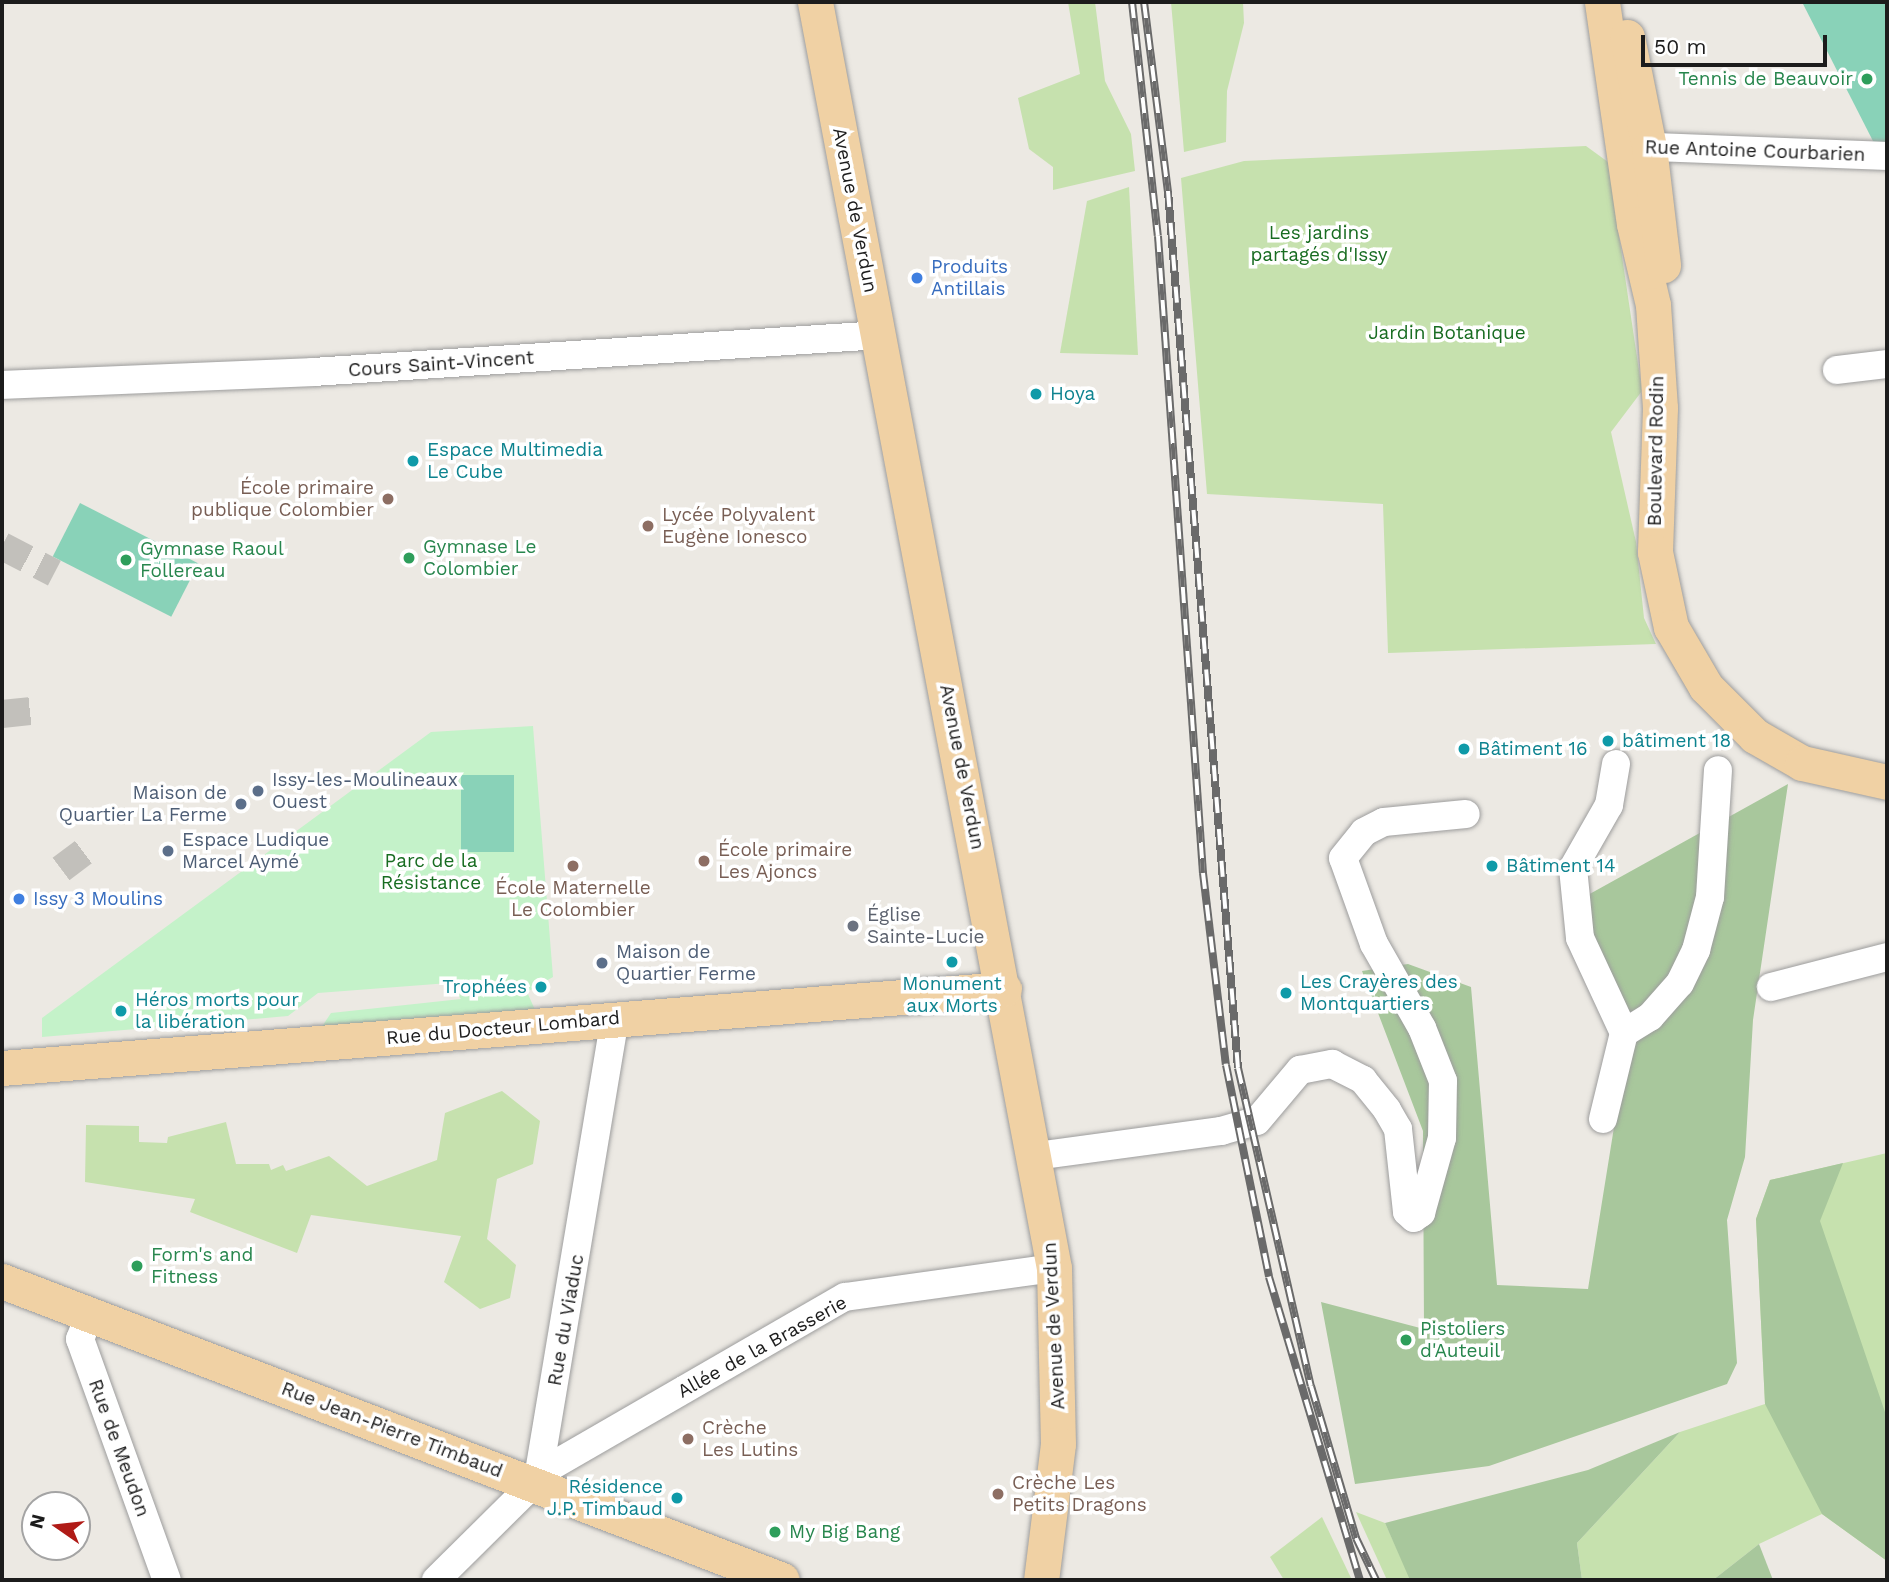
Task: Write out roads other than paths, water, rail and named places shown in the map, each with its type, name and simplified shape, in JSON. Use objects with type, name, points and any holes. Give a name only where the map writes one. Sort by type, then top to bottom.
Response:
[{"type":"main road","name":"Avenue de Verdun","points":[[815,2],[1036,1156],[1054,1268],[1058,1444],[1041,1580]]},
{"type":"main road","name":"Boulevard Rodin","points":[[1602,2],[1636,146]]},
{"type":"main road","name":"Boulevard Rodin","points":[[1615,2],[1636,146],[1675,371],[1680,586],[1712,671],[1758,718],[1804,755]]},
{"type":"main road","points":[[1804,755],[1887,764]]},
{"type":"main road","points":[[1804,755],[1887,782]]},
{"type":"main road","name":"Rue du Docteur Lombard","points":[[2,1068],[1004,989]]},
{"type":"main road","name":"Rue Jean-Pierre Timbaud","points":[[2,1281],[782,1580]]},
{"type":"main road","name":"Avenue de Verdun","points":[[1031,1580],[1045,1537]]},
{"type":"street","name":"Rue Antoine Courbarien","points":[[1636,146],[1887,156]]},
{"type":"street","name":"Cours Saint-Vincent","points":[[2,385],[313,372],[880,335]]},
{"type":"street","points":[[1837,370],[1887,364]]},
{"type":"street","points":[[1603,1119],[1624,1034],[1580,938],[1573,868],[1609,805],[1616,764]]},
{"type":"street","points":[[1624,1034],[1650,1017],[1680,984],[1696,950],[1710,897],[1718,770]]},
{"type":"street","points":[[1036,1156],[1221,1131],[1257,1121],[1300,1070],[1332,1064],[1363,1080],[1387,1110],[1398,1129],[1407,1212],[1414,1217],[1421,1213],[1442,1138],[1443,1081],[1422,1028],[1374,944],[1343,858],[1364,832],[1384,822],[1466,814]]},
{"type":"street","points":[[1771,987],[1887,957]]},
{"type":"street","name":"Rue du Viaduc","points":[[537,1484],[615,1019]]},
{"type":"street","name":"Allée de la Brasserie","points":[[537,1484],[573,1452],[845,1297],[1054,1268]]},
{"type":"street","name":"Rue de Meudon","points":[[89,1316],[80,1339],[167,1580]]},
{"type":"street","points":[[436,1580],[537,1484]]},
{"type":"tunnel","points":[[2,546],[54,573]]},
{"type":"tunnel","points":[[2,714],[32,711]]},
{"type":"tunnel","points":[[61,869],[86,850]]},
{"type":"railway","points":[[1132,2],[1158,236],[1203,873],[1226,1065],[1269,1277],[1360,1580]]},
{"type":"railway","points":[[1144,2],[1168,191],[1238,1068],[1311,1386],[1356,1538],[1376,1580]]},
{"type":"place","name":"Tennis de Beauvoir","points":[[1867,79]]},
{"type":"place","name":"Produits Antillais","points":[[917,278]]},
{"type":"place","name":"Hoya","points":[[1036,394]]},
{"type":"place","name":"Espace Multimedia Le Cube","points":[[413,461]]},
{"type":"place","name":"École primaire publique Colombier","points":[[388,499]]},
{"type":"place","name":"Lycée Polyvalent Eugène Ionesco","points":[[648,526]]},
{"type":"place","name":"Gymnase Le Colombier","points":[[409,558]]},
{"type":"place","name":"Gymnase Raoul Follereau","points":[[126,560]]},
{"type":"place","name":"bâtiment 18","points":[[1608,741]]},
{"type":"place","name":"Bâtiment 16","points":[[1464,749]]},
{"type":"place","name":"Issy-les-Moulineaux Ouest","points":[[258,791]]},
{"type":"place","name":"Maison de Quartier La Ferme","points":[[241,804]]},
{"type":"place","name":"Espace Ludique Marcel Aymé","points":[[168,851]]},
{"type":"place","name":"École primaire Les Ajoncs","points":[[704,861]]},
{"type":"place","name":"École Maternelle Le Colombier","points":[[573,866]]},
{"type":"place","name":"Bâtiment 14","points":[[1492,866]]},
{"type":"place","name":"Issy 3 Moulins","points":[[19,899]]},
{"type":"place","name":"Église Sainte-Lucie","points":[[853,926]]},
{"type":"place","name":"Monument aux Morts","points":[[952,962]]},
{"type":"place","name":"Maison de Quartier Ferme","points":[[602,963]]},
{"type":"place","name":"Trophées","points":[[541,987]]},
{"type":"place","name":"Les Crayères des Montquartiers","points":[[1286,993]]},
{"type":"place","name":"Héros morts pour la libération","points":[[121,1011]]},
{"type":"place","name":"Form's and Fitness","points":[[137,1266]]},
{"type":"place","name":"Pistoliers d'Auteuil","points":[[1406,1340]]},
{"type":"place","name":"Crèche Les Lutins","points":[[688,1439]]},
{"type":"place","name":"Crèche Les Petits Dragons","points":[[998,1494]]},
{"type":"place","name":"Résidence J.P. Timbaud","points":[[677,1498]]},
{"type":"place","name":"My Big Bang","points":[[775,1532]]},
{"type":"park label","name":"Les jardins partagés d'Issy","points":[[1319,244]]},
{"type":"park label","name":"Jardin Botanique","points":[[1447,333]]},
{"type":"park label","name":"Parc de la Résistance","points":[[431,872]]}]
